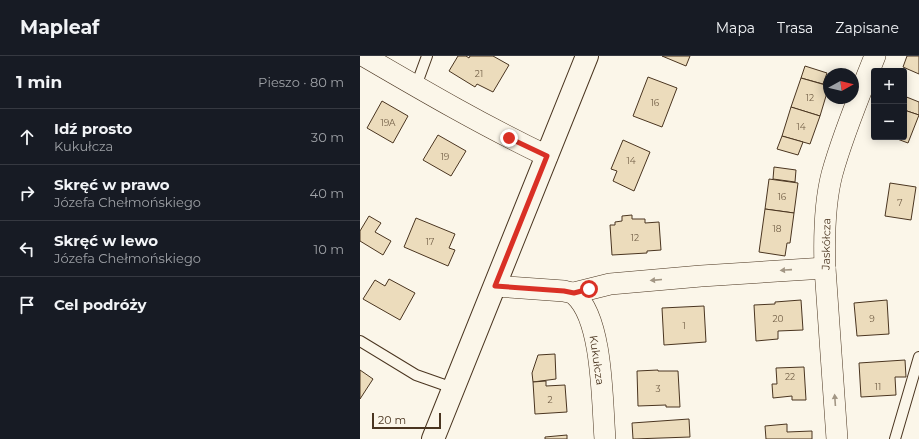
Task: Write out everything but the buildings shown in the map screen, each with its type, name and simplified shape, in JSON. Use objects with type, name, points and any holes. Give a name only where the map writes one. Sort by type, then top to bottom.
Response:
[{"type":"street","points":[[364,56],[509,138],[547,156]]},
{"type":"street","points":[[433,439],[587,56]]},
{"type":"street","name":"Jaskółcza","points":[[838,439],[825,268],[824,247],[826,213],[832,175],[848,127],[875,56]]},
{"type":"street","points":[[495,286],[574,293],[610,284],[701,276],[825,268]]},
{"type":"street","name":"Kukułcza","points":[[574,293],[584,306],[595,334],[601,369],[605,439]]},
{"type":"lane","points":[[416,86],[427,56]]},
{"type":"lane","points":[[360,341],[416,375],[453,388]]},
{"type":"lane","points":[[895,439],[919,357]]},
{"type":"route","points":[[509,138],[547,156],[495,286],[574,293],[589,289]]}]
